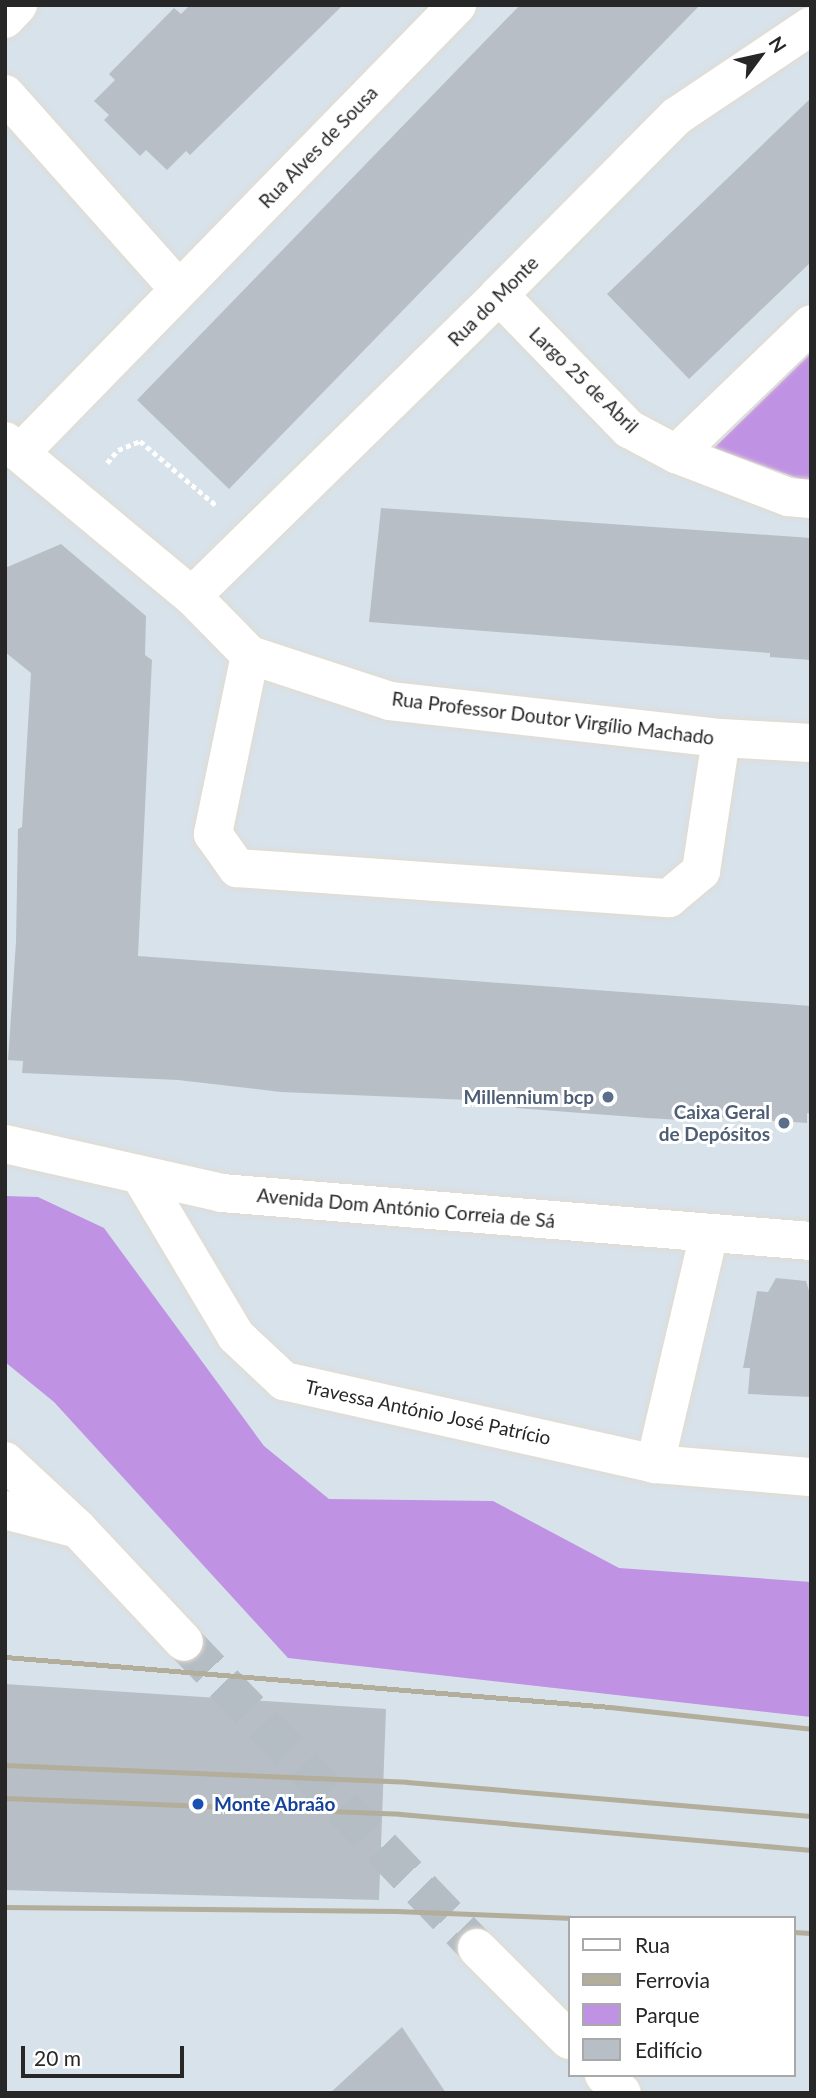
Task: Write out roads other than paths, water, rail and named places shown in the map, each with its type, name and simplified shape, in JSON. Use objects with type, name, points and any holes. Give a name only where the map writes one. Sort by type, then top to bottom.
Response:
[{"type":"street","points":[[5,19],[18,5]]},
{"type":"street","name":"Rua Alves de Sousa","points":[[13,447],[178,289],[457,5]]},
{"type":"street","name":"Rua do Monte","points":[[191,596],[499,295],[677,116],[811,26]]},
{"type":"street","points":[[5,94],[178,289]]},
{"type":"street","name":"Largo 25 de Abril","points":[[499,295],[629,429],[676,454],[788,497],[811,499]]},
{"type":"street","points":[[676,454],[811,324]]},
{"type":"street","name":"Rua Professor Doutor Virgílio Machado","points":[[13,447],[191,596],[250,655],[390,701],[721,738],[811,743]]},
{"type":"street","points":[[250,655],[213,834],[237,868],[669,898],[701,871],[721,738]]},
{"type":"street","name":"Avenida Dom António Correia de Sá","points":[[5,1144],[222,1194],[811,1241]]},
{"type":"street","name":"Travessa António José Patrício","points":[[140,1175],[236,1336],[284,1381],[655,1464],[811,1477]]},
{"type":"street","points":[[655,1464],[709,1233]]},
{"type":"street","points":[[5,1461],[76,1528],[184,1642]]},
{"type":"street","points":[[5,1510],[76,1528]]},
{"type":"street","points":[[477,1948],[568,2039]]},
{"type":"street","points":[[606,2077],[622,2093]]},
{"type":"tunnel","points":[[184,1642],[477,1948]]},
{"type":"railway","points":[[5,1657],[610,1707],[811,1729]]},
{"type":"railway","points":[[5,1765],[407,1782],[811,1816]]},
{"type":"railway","points":[[5,1798],[400,1814],[811,1850]]},
{"type":"railway","points":[[5,1907],[396,1911],[568,1918]]},
{"type":"railway","points":[[795,1932],[811,1933]]},
{"type":"place","name":"Millennium bcp","points":[[608,1097]]},
{"type":"place","name":"Caixa Geral de Depósitos","points":[[784,1123]]},
{"type":"place","name":"Monte Abraão","points":[[198,1804]]}]
